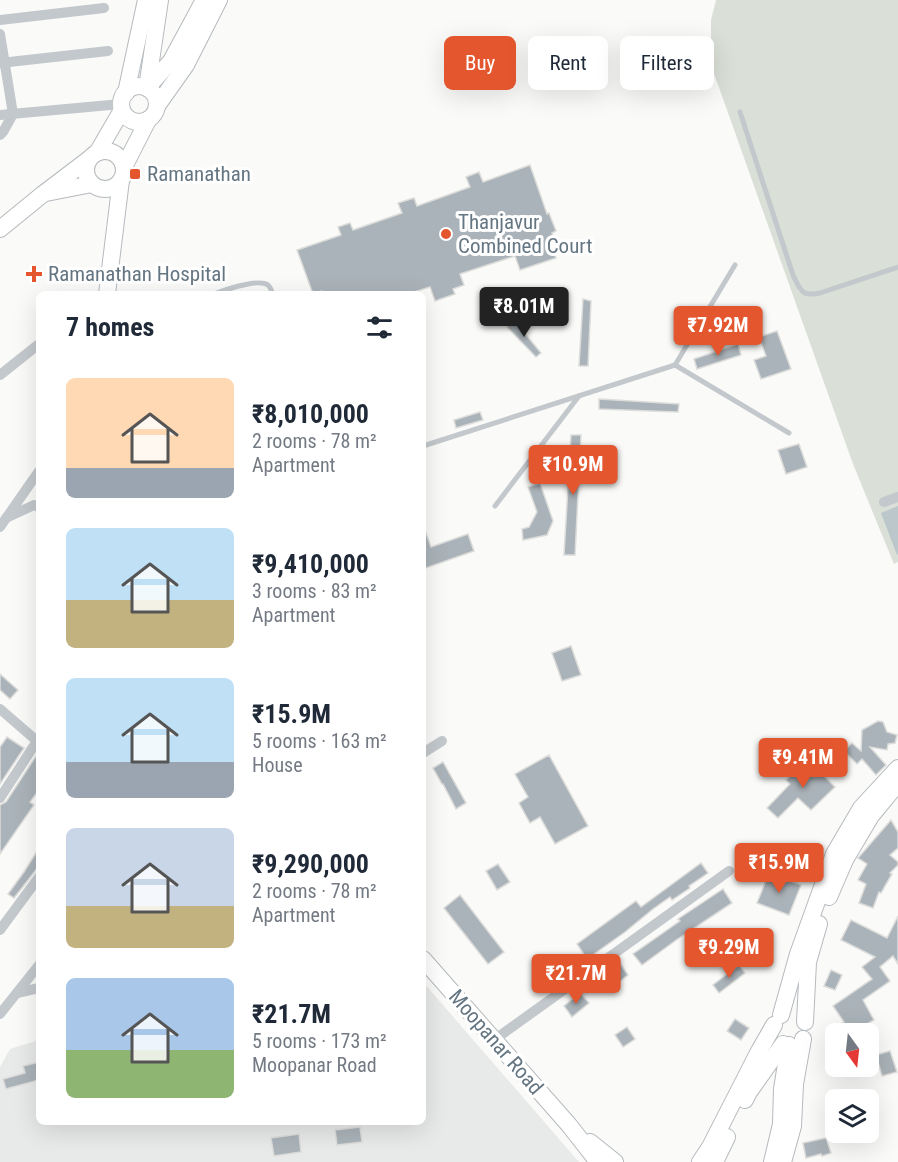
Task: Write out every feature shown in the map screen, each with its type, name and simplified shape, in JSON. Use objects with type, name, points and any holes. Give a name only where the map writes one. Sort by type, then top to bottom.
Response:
[{"type":"main road","points":[[146,0],[123,102],[130,120],[136,122],[142,122],[152,113],[169,92],[186,65],[219,0]]},
{"type":"main road","points":[[147,88],[160,0]]},
{"type":"main road","points":[[147,88],[171,61],[204,0]]},
{"type":"main road","points":[[43,194],[97,187],[113,188],[123,174],[152,113],[155,95],[147,88],[136,87],[123,102],[86,170],[87,175],[97,187],[114,240]]},
{"type":"main road","points":[[0,230],[93,156],[114,153],[122,162],[123,174],[107,291]]},
{"type":"main road","points":[[795,1037],[779,1041],[774,1034],[798,954],[834,854],[898,773]]},
{"type":"main road","points":[[771,1162],[787,1125],[782,1089],[795,1037],[808,962],[823,912],[866,812]]},
{"type":"main road","name":"Moopanar Road","points":[[426,962],[569,1125],[598,1162]]},
{"type":"main road","points":[[700,1162],[777,1020],[786,1013],[797,1014],[795,1084],[783,1162]]},
{"type":"main road","points":[[715,1162],[749,1092],[795,1037]]},
{"type":"main road","points":[[749,1092],[765,1079],[771,1078],[782,1089]]},
{"type":"main road","name":"Moopanar Road","points":[[569,1125],[615,1162]]},
{"type":"street","points":[[0,20],[104,8]]},
{"type":"street","points":[[0,34],[2,63],[13,114],[0,135]]},
{"type":"street","points":[[2,63],[108,51]]},
{"type":"street","points":[[0,115],[123,102]]},
{"type":"street","points":[[0,375],[36,346]]},
{"type":"street","points":[[3,523],[36,475]]},
{"type":"street","points":[[884,502],[898,497]]},
{"type":"street","points":[[3,523],[36,506]]},
{"type":"street","points":[[0,709],[36,740]]},
{"type":"street","points":[[426,751],[442,741]]},
{"type":"street","points":[[0,798],[36,743]]},
{"type":"street","points":[[494,1040],[729,872]]},
{"type":"street","points":[[0,930],[36,882]]},
{"type":"street","points":[[0,1014],[36,969]]},
{"type":"street","points":[[17,993],[36,989]]},
{"type":"lane","points":[[740,112],[794,275],[804,293],[811,295],[820,293],[898,267]]},
{"type":"lane","points":[[426,445],[675,365],[735,265]]},
{"type":"lane","points":[[222,291],[258,282],[266,284],[272,291]]},
{"type":"lane","points":[[675,365],[789,434]]},
{"type":"lane","points":[[495,506],[579,396]]},
{"type":"shaded area","points":[[716,0],[898,0],[898,562],[894,564],[853,464],[714,73],[714,36],[711,36],[711,20]]},
{"type":"shaded area","points":[[898,506],[898,554],[897,555],[881,513]]},
{"type":"shaded area","points":[[426,985],[579,1162],[0,1162],[0,1067],[10,1049],[36,1041],[36,1125],[426,1125]]},
{"type":"building","name":"Thanjavur Combined Court","points":[[530,165],[547,214],[549,213],[556,231],[552,233],[553,236],[549,237],[556,258],[520,270],[515,256],[460,274],[464,285],[453,289],[455,294],[435,301],[430,287],[417,291],[312,291],[297,250],[341,235],[338,227],[350,223],[353,230],[402,213],[398,203],[414,198],[417,206],[470,187],[466,177],[479,172],[483,182]]},
{"type":"building","points":[[583,299],[591,301],[588,366],[579,366]]},
{"type":"building","points":[[514,320],[541,353],[536,357],[507,327]]},
{"type":"building","points":[[777,331],[791,369],[761,379],[754,360],[766,356],[759,337]]},
{"type":"building","points":[[738,344],[741,355],[697,369],[694,359]]},
{"type":"building","points":[[599,399],[679,404],[678,412],[599,409]]},
{"type":"building","points":[[480,412],[483,420],[456,428],[454,420]]},
{"type":"building","points":[[571,435],[581,435],[575,555],[564,555]]},
{"type":"building","points":[[799,444],[807,467],[786,474],[778,450]]},
{"type":"building","points":[[540,483],[553,521],[547,535],[523,540],[522,529],[529,527],[537,512],[528,487]]},
{"type":"building","points":[[426,533],[431,547],[468,534],[474,551],[426,568]]},
{"type":"building","points":[[571,646],[581,675],[562,681],[552,653]]},
{"type":"building","points":[[0,674],[18,690],[10,699],[0,690]]},
{"type":"building","points":[[878,721],[883,722],[887,732],[897,735],[895,743],[888,744],[887,750],[870,747],[886,765],[876,775],[862,759],[857,764],[844,751],[852,743],[861,751],[862,730]]},
{"type":"building","points":[[7,737],[24,748],[0,784],[0,747]]},
{"type":"building","points":[[549,755],[588,826],[555,844],[540,817],[530,823],[519,803],[528,797],[515,774]]},
{"type":"building","points":[[36,756],[36,794],[30,802],[34,805],[0,854],[0,805],[6,802]]},
{"type":"building","points":[[812,756],[818,763],[815,767],[835,787],[811,810],[798,798],[778,818],[767,808],[790,784],[786,780]]},
{"type":"building","points":[[443,762],[466,803],[456,809],[433,768]]},
{"type":"building","points":[[891,820],[898,832],[898,848],[890,855],[898,862],[898,865],[890,873],[892,874],[881,893],[879,892],[873,908],[859,903],[866,884],[858,880],[867,864],[858,858]]},
{"type":"building","points":[[36,853],[36,870],[14,898],[8,894]]},
{"type":"building","points":[[701,863],[708,873],[672,900],[670,897],[653,909],[587,959],[577,944],[636,901],[641,907]]},
{"type":"building","points":[[498,864],[510,882],[497,890],[486,871]]},
{"type":"building","points":[[769,873],[801,885],[789,915],[757,903]]},
{"type":"building","points":[[723,889],[732,903],[642,965],[633,954],[680,921],[678,919]]},
{"type":"building","points":[[460,895],[504,952],[488,964],[444,908]]},
{"type":"building","points":[[898,916],[898,964],[893,956],[880,967],[890,981],[863,1000],[874,1020],[869,1023],[842,1023],[833,1006],[872,979],[862,967],[875,957],[841,940],[851,920],[887,938]]},
{"type":"building","points":[[620,963],[628,975],[612,987],[604,975]]},
{"type":"building","points":[[739,965],[745,973],[719,993],[713,985]]},
{"type":"building","points":[[831,970],[842,975],[835,990],[824,986]]},
{"type":"building","points":[[580,993],[589,1003],[572,1017],[564,1006]]},
{"type":"building","points":[[735,1019],[749,1028],[741,1040],[727,1031]]},
{"type":"building","points":[[627,1027],[635,1039],[623,1047],[615,1035]]},
{"type":"building","points":[[890,1051],[897,1072],[882,1076],[879,1054]]},
{"type":"building","points":[[36,1063],[36,1081],[6,1089],[3,1079],[25,1073],[23,1066]]},
{"type":"building","points":[[360,1127],[362,1142],[337,1145],[335,1130]]},
{"type":"building","points":[[299,1134],[301,1152],[274,1156],[271,1138]]},
{"type":"building","points":[[825,1138],[831,1153],[806,1158],[803,1143]]},
{"type":"place","name":"Ramanathan","points":[[135,174]]},
{"type":"place","name":"Thanjavur Combined Court","points":[[446,234]]},
{"type":"place","name":"Ramanathan Hospital","points":[[34,274]]}]
